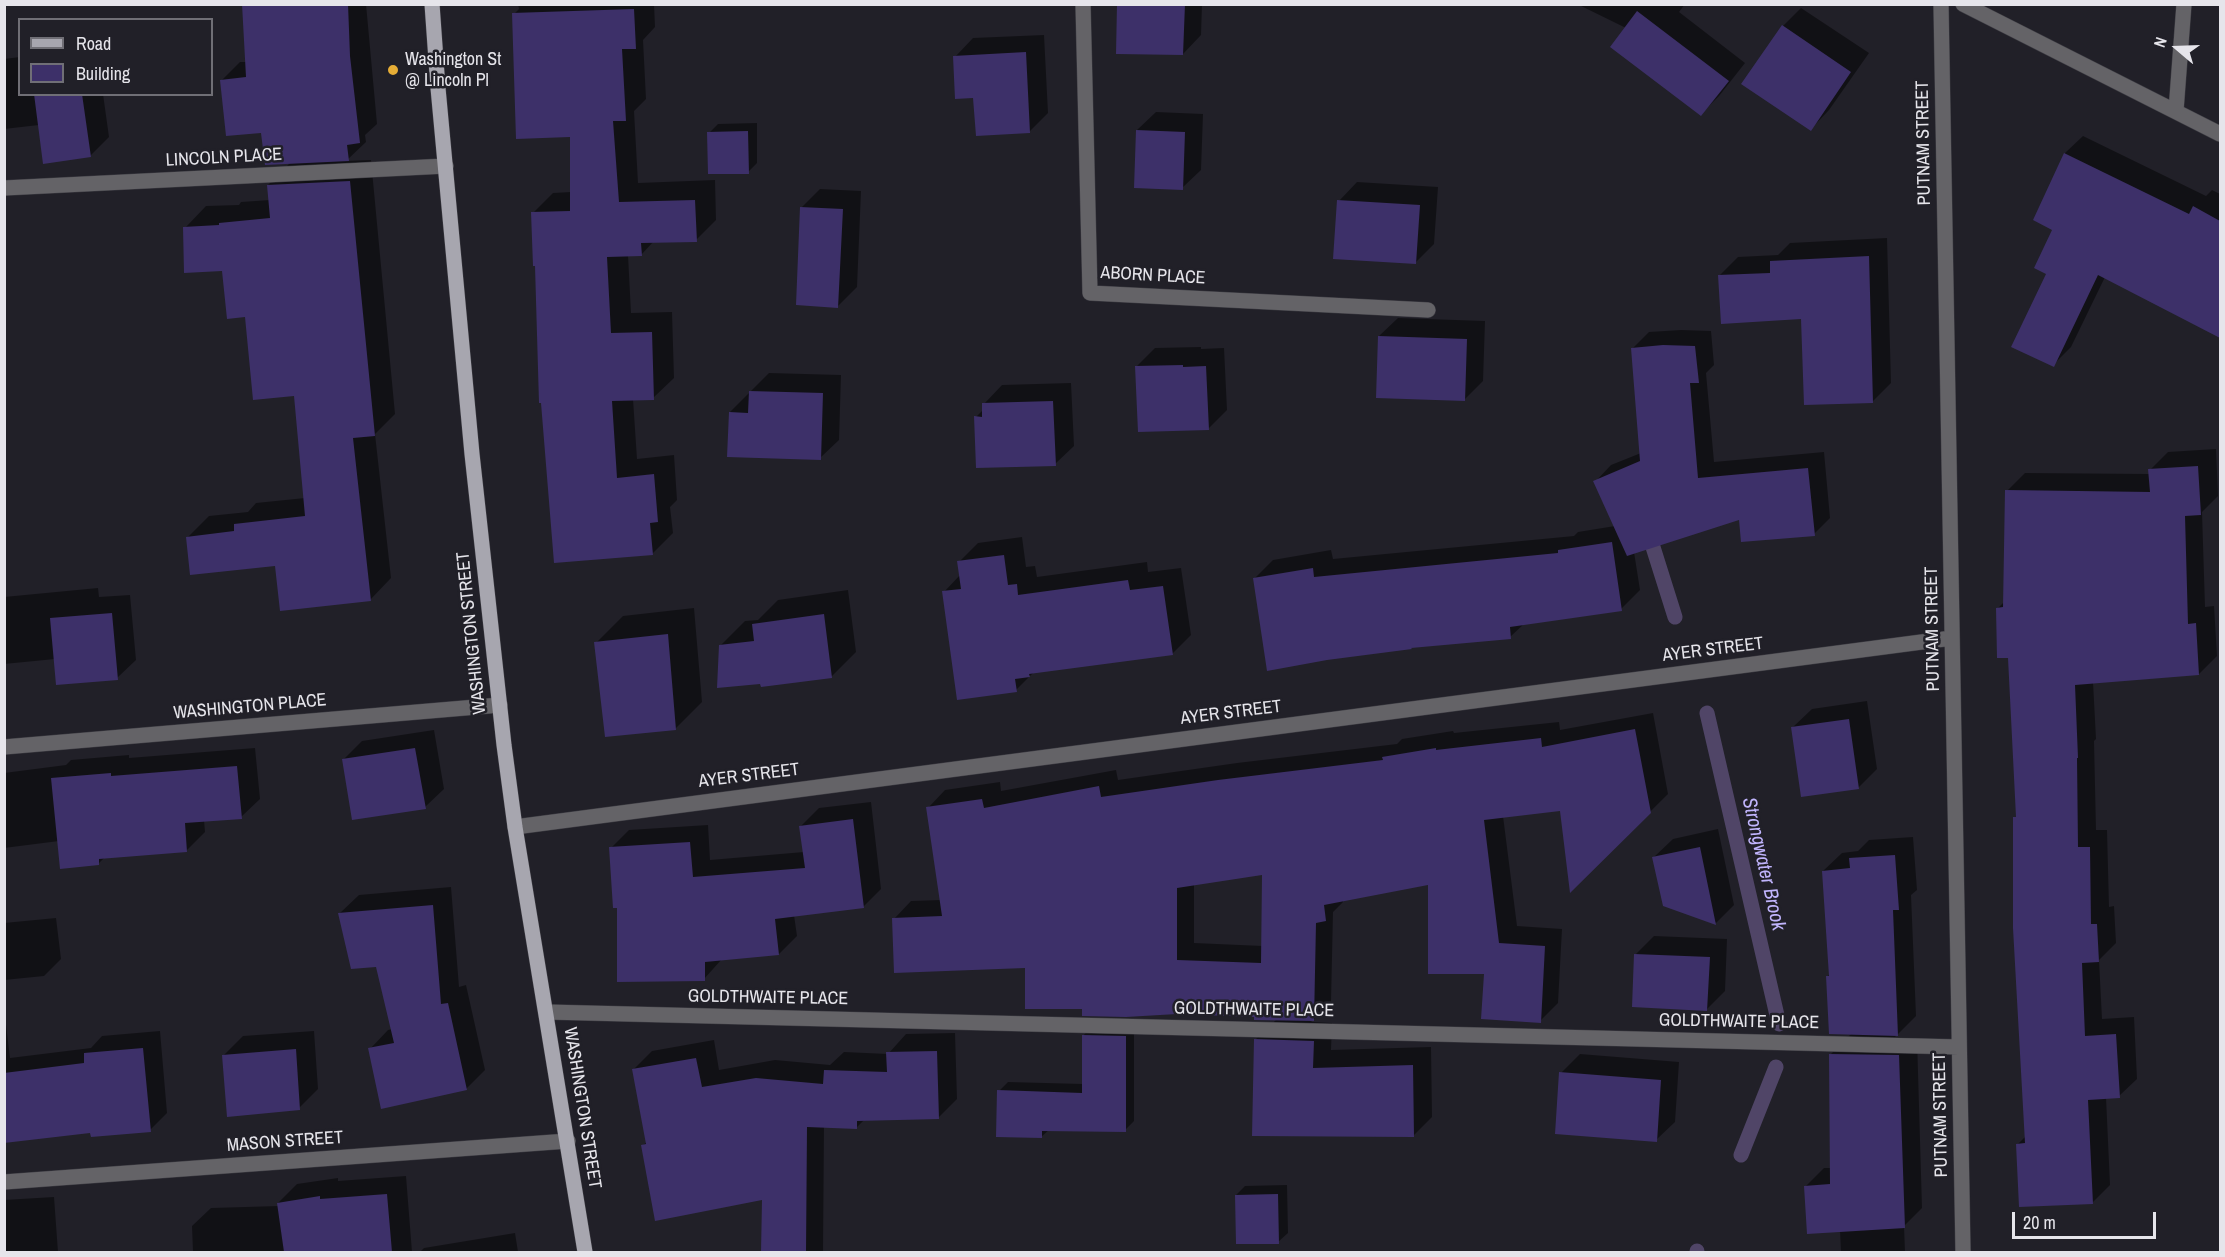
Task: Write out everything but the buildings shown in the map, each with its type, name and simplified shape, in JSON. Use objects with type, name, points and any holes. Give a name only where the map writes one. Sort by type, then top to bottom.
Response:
[{"type":"main road","name":"WASHINGTON STREET","points":[[432,4],[472,454],[500,705],[515,827],[585,1252]]},
{"type":"street","name":"ABORN PLACE","points":[[1083,4],[1090,293],[1428,310]]},
{"type":"street","name":"PUTNAM STREET","points":[[1941,4],[1963,1252]]},
{"type":"street","points":[[1963,4],[2220,134]]},
{"type":"street","points":[[2176,111],[2184,4]]},
{"type":"street","name":"LINCOLN PLACE","points":[[4,188],[446,166]]},
{"type":"street","name":"AYER STREET","points":[[515,827],[1953,638]]},
{"type":"street","name":"WASHINGTON PLACE","points":[[4,747],[500,705]]},
{"type":"street","name":"GOLDTHWAITE PLACE","points":[[547,1012],[1959,1047]]},
{"type":"street","name":"MASON STREET","points":[[4,1182],[568,1141]]},
{"type":"waterway","name":"Strongwater Brook","points":[[1647,528],[1675,617]]},
{"type":"waterway","name":"Strongwater Brook","points":[[1707,713],[1779,1024]]},
{"type":"waterway","name":"Strongwater Brook","points":[[1741,1155],[1776,1067]]},
{"type":"place","name":"Washington St @ Lincoln Pl","points":[[393,70]]}]
